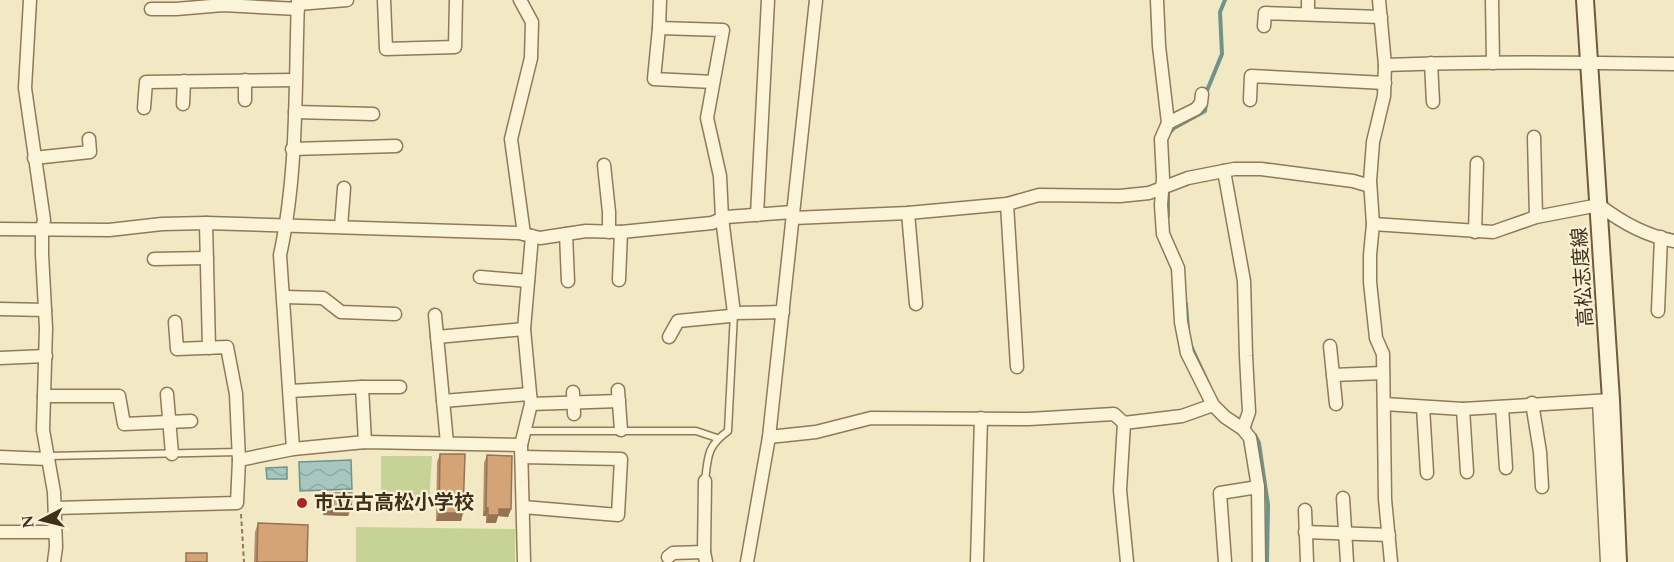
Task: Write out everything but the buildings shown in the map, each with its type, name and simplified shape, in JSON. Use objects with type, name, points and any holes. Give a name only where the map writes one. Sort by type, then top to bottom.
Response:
[{"type":"main road","name":"高松志度線","points":[[1585,0],[1599,205],[1605,400],[1616,560]]},
{"type":"street","points":[[30,0],[25,88],[44,220],[42,229],[46,356],[43,430],[55,508],[54,562]]},
{"type":"street","points":[[151,9],[347,0]]},
{"type":"street","points":[[384,0],[386,49],[455,47],[456,0]]},
{"type":"street","points":[[520,0],[532,22],[531,58],[511,139],[528,235],[528,281],[524,329],[530,399],[521,451],[524,562]]},
{"type":"street","points":[[660,0],[654,79],[713,82]]},
{"type":"street","points":[[757,215],[768,0]]},
{"type":"street","points":[[747,562],[769,437],[816,0]]},
{"type":"street","points":[[1157,0],[1159,46],[1168,123],[1161,138],[1163,178],[1166,187],[1163,234],[1178,268],[1184,341],[1213,405],[1225,417],[1243,429],[1250,438],[1258,487],[1255,562]]},
{"type":"street","points":[[1308,0],[1308,14]]},
{"type":"street","points":[[1379,0],[1385,65],[1384,96],[1373,142],[1370,186],[1373,224],[1370,282],[1376,338],[1383,354],[1385,499],[1391,562]]},
{"type":"street","points":[[1492,0],[1493,63]]},
{"type":"street","points":[[293,449],[280,255],[287,225],[295,112],[298,4]]},
{"type":"street","points":[[1264,26],[1265,12],[1380,17]]},
{"type":"street","points":[[658,28],[723,30],[707,118],[720,176],[722,218],[734,313]]},
{"type":"street","points":[[1385,65],[1590,62],[1674,64]]},
{"type":"street","points":[[1431,63],[1433,102]]},
{"type":"street","points":[[1250,100],[1251,76],[1384,83]]},
{"type":"street","points":[[245,80],[245,100]]},
{"type":"street","points":[[144,108],[146,82],[296,80]]},
{"type":"street","points":[[183,104],[184,81]]},
{"type":"street","points":[[1168,123],[1196,109],[1201,103],[1202,94]]},
{"type":"street","points":[[295,112],[373,114]]},
{"type":"street","points":[[1534,136],[1536,217]]},
{"type":"street","points":[[34,158],[90,152],[89,140]]},
{"type":"street","points":[[292,149],[396,146]]},
{"type":"street","points":[[1475,232],[1477,163]]},
{"type":"street","points":[[604,165],[609,212],[615,232],[619,280]]},
{"type":"street","points":[[0,229],[109,230],[162,224],[206,223],[341,226],[528,235],[540,238],[586,231],[615,232],[712,223],[722,218],[757,215],[908,213],[1007,204],[1040,195],[1120,196],[1149,193],[1224,171],[1261,169],[1353,181],[1370,186]]},
{"type":"street","points":[[1224,171],[1244,281],[1249,412],[1243,429]]},
{"type":"street","points":[[341,226],[344,188]]},
{"type":"street","points":[[1007,204],[1017,367]]},
{"type":"street","points":[[1373,224],[1493,232],[1536,217],[1599,205],[1645,233],[1674,241]]},
{"type":"street","points":[[908,213],[916,304]]},
{"type":"street","points":[[206,223],[209,348]]},
{"type":"street","points":[[566,234],[568,281]]},
{"type":"street","points":[[1658,311],[1661,237]]},
{"type":"street","points":[[154,259],[207,258]]},
{"type":"street","points":[[480,277],[528,281]]},
{"type":"street","points":[[284,297],[323,297],[341,312],[395,314]]},
{"type":"street","points":[[0,309],[45,310]]},
{"type":"street","points":[[669,337],[678,321],[730,316],[734,313],[783,312]]},
{"type":"street","points":[[435,315],[447,444]]},
{"type":"street","points":[[55,508],[237,503],[239,456],[236,394],[227,347],[177,349],[175,322]]},
{"type":"street","points":[[437,337],[524,329]]},
{"type":"street","points":[[1330,346],[1336,404]]},
{"type":"street","points":[[0,358],[46,356]]},
{"type":"street","points":[[1333,375],[1383,373]]},
{"type":"street","points":[[362,387],[365,442]]},
{"type":"street","points":[[290,391],[400,387]]},
{"type":"street","points":[[167,394],[172,454]]},
{"type":"street","points":[[443,401],[530,399],[574,403],[618,395],[621,430]]},
{"type":"street","points":[[44,396],[119,396],[124,424],[191,421]]},
{"type":"street","points":[[1384,404],[1463,409],[1605,400]]},
{"type":"street","points":[[1532,403],[1540,452],[1542,487]]},
{"type":"street","points":[[769,437],[816,432],[871,418],[1029,419],[1114,414],[1124,423],[1182,416],[1213,405]]},
{"type":"street","points":[[1423,407],[1428,473]]},
{"type":"street","points":[[1502,407],[1506,468]]},
{"type":"street","points":[[1463,409],[1467,472]]},
{"type":"street","points":[[977,562],[981,418]]},
{"type":"street","points":[[1124,423],[1120,490],[1127,562]]},
{"type":"street","points":[[239,456],[365,442],[447,444],[621,459],[618,515],[523,507]]},
{"type":"street","points":[[0,457],[48,457]]},
{"type":"street","points":[[668,557],[673,553],[705,557],[705,481]]},
{"type":"street","points":[[1225,562],[1220,493],[1258,487]]},
{"type":"street","points":[[1343,498],[1347,562]]},
{"type":"street","points":[[1305,510],[1307,562]]},
{"type":"street","points":[[0,532],[54,532]]},
{"type":"street","points":[[1305,532],[1389,535]]},
{"type":"lane","points":[[705,481],[714,441],[728,431],[734,313]]},
{"type":"lane","points":[[525,431],[696,431],[717,438]]},
{"type":"lane","points":[[48,457],[172,454],[239,456]]},
{"type":"path","points":[[237,503],[241,507],[241,543],[244,562]]},
{"type":"green space","points":[[381,456],[432,456],[429,504],[381,503]]},
{"type":"green space","points":[[356,527],[515,529],[515,562],[356,562]]},
{"type":"water","points":[[351,460],[352,489],[300,491],[299,462]]},
{"type":"water","points":[[287,467],[287,479],[267,479],[266,468]]},
{"type":"waterway","points":[[1206,93],[1222,54],[1220,12],[1225,0]]},
{"type":"waterway","points":[[1169,133],[1205,111],[1206,104]]},
{"type":"waterway","points":[[1168,190],[1168,216]]},
{"type":"waterway","points":[[1186,304],[1188,330]]},
{"type":"waterway","points":[[1191,346],[1209,385]]},
{"type":"waterway","points":[[1255,435],[1259,443],[1268,505],[1267,562]]},
{"type":"place","name":"市立古高松小学校","points":[[302,503]]}]
